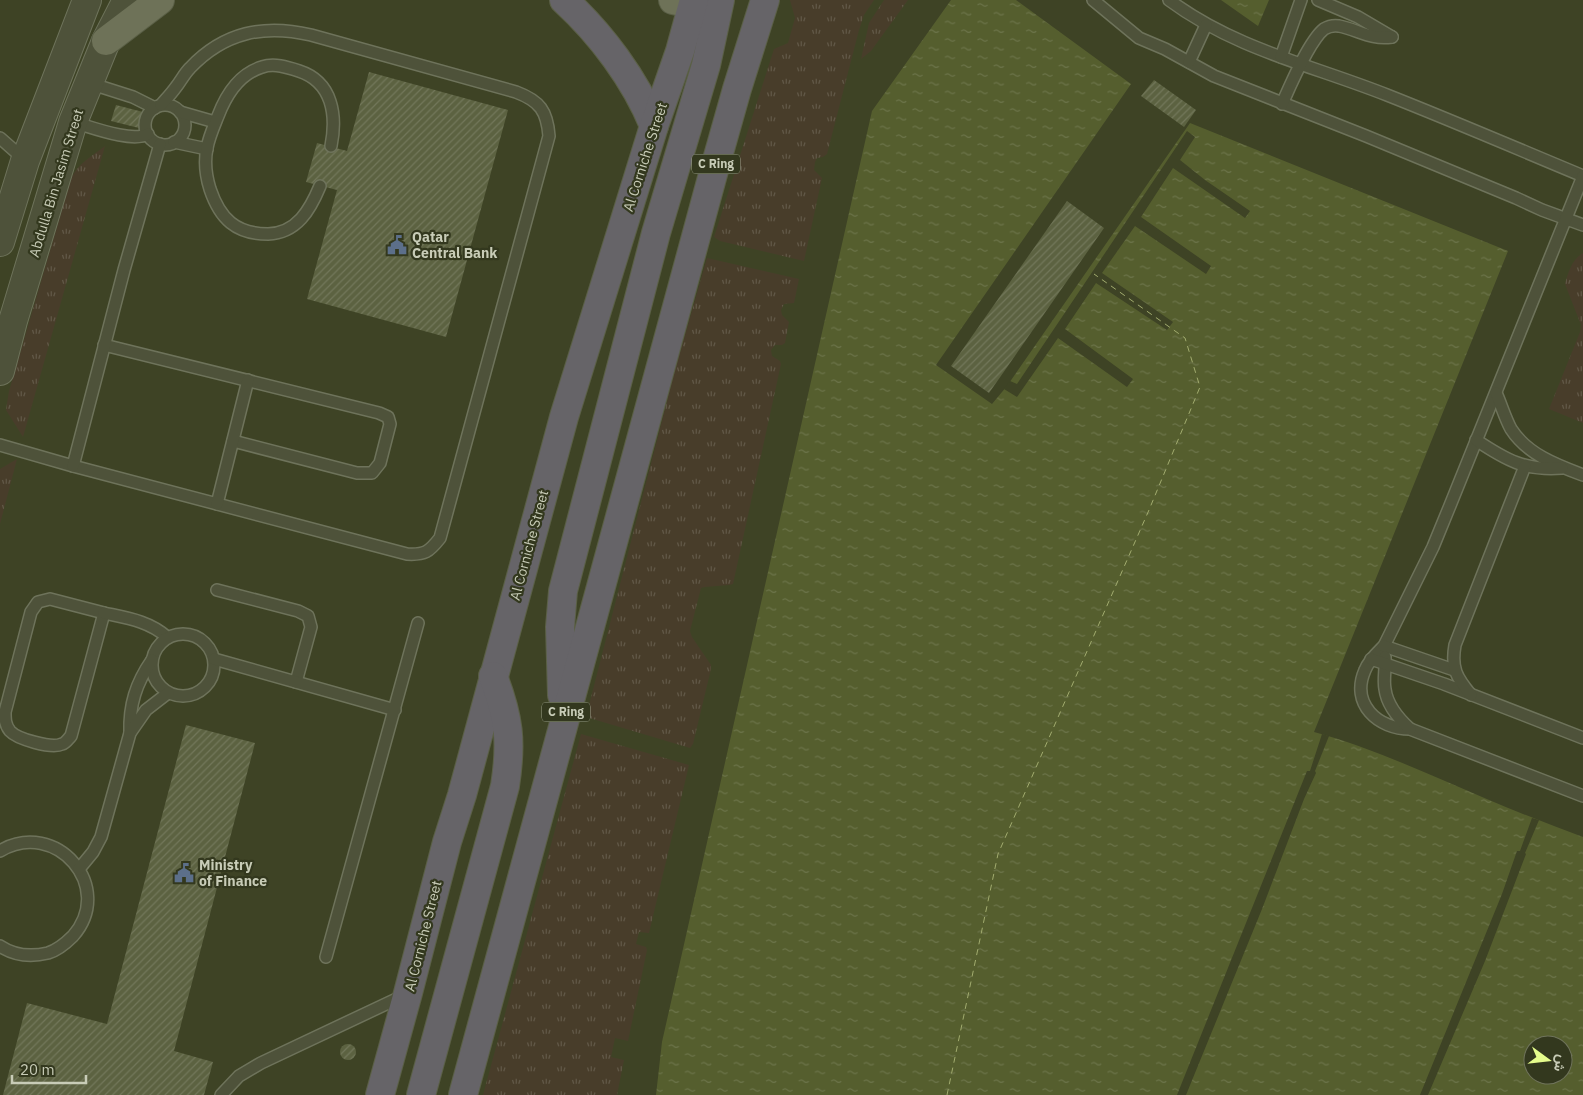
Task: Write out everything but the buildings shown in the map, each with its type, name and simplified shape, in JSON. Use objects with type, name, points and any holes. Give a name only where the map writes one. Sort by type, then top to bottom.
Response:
[{"type":"highway","points":[[564,0],[611,52],[644,102],[654,126]]},
{"type":"highway","points":[[563,722],[560,627],[563,591],[656,233],[706,66],[720,0]]},
{"type":"highway","name":"C Ring","points":[[463,1095],[563,722],[737,89],[765,0]]},
{"type":"highway","name":"Al Corniche Street","points":[[380,1095],[447,842],[462,795],[564,417],[654,126],[680,52],[691,1]]},
{"type":"highway","points":[[421,1095],[505,786],[509,758],[508,730],[503,702],[493,676]]},
{"type":"main road","points":[[106,41],[160,0]]},
{"type":"street","points":[[0,242],[25,160],[87,0]]},
{"type":"street","name":"Abdulla Bin Jasim Street","points":[[0,371],[73,122],[106,41],[127,0]]},
{"type":"lane","points":[[1093,0],[1139,38],[1214,76],[1366,136],[1564,219],[1583,225]]},
{"type":"lane","points":[[1169,0],[1206,25],[1241,42],[1386,95],[1583,176],[1432,546],[1384,646],[1371,659],[1361,680],[1361,692],[1364,703],[1378,721],[1394,728],[1410,729],[1583,796]]},
{"type":"lane","points":[[1281,57],[1301,0]]},
{"type":"lane","points":[[1282,104],[1301,64],[1321,32],[1331,25],[1372,37],[1392,37],[1358,17],[1318,0]]},
{"type":"lane","points":[[1189,62],[1206,25]]},
{"type":"lane","points":[[0,445],[407,554],[420,555],[431,550],[440,538],[549,136],[548,122],[542,108],[530,98],[516,92],[311,34],[289,30],[267,30],[245,34],[224,42],[205,54],[189,69],[158,106],[149,113],[146,120],[146,128],[153,140],[167,145],[180,138],[184,132],[184,118],[180,112]]},
{"type":"lane","points":[[320,186],[309,210],[299,223],[280,232],[265,234],[248,232],[235,226],[223,217],[217,207],[206,170],[207,148],[224,100],[234,86],[246,75],[261,67],[275,65],[307,74],[319,82],[326,92],[334,117],[331,146]]},
{"type":"lane","points":[[89,83],[158,106],[168,105],[180,112],[216,122]]},
{"type":"lane","points":[[73,122],[120,135],[142,138],[148,134]]},
{"type":"lane","points":[[0,138],[25,160]]},
{"type":"lane","points":[[174,142],[207,148]]},
{"type":"lane","points":[[73,466],[104,345],[160,144]]},
{"type":"lane","points":[[104,345],[379,413],[388,417],[390,424],[380,463],[372,473],[357,473],[233,441]]},
{"type":"lane","points":[[217,504],[248,380]]},
{"type":"lane","points":[[1496,392],[1511,428],[1521,441],[1546,460],[1583,475]]},
{"type":"lane","points":[[1476,440],[1502,457],[1525,466],[1544,469],[1564,468]]},
{"type":"lane","points":[[1471,695],[1454,670],[1453,657],[1455,645],[1525,466]]},
{"type":"lane","points":[[217,590],[298,611],[308,616],[311,627],[296,682]]},
{"type":"lane","points":[[104,613],[71,736],[67,741],[56,746],[15,735],[6,725],[5,712],[34,607],[44,600],[50,599],[142,622],[160,631],[167,638]]},
{"type":"lane","points":[[326,957],[418,623]]},
{"type":"lane","points":[[130,733],[129,718],[136,688],[155,651],[167,638],[182,634],[196,636],[207,645],[214,659],[214,671],[209,682],[202,690],[191,695],[179,696],[168,693],[160,687],[152,670],[152,660]]},
{"type":"lane","points":[[1429,662],[1443,657],[1455,645]]},
{"type":"lane","points":[[1384,646],[1454,670]]},
{"type":"lane","points":[[1384,646],[1386,664],[1385,689],[1388,701],[1394,712],[1410,729]]},
{"type":"lane","points":[[214,659],[394,710]]},
{"type":"lane","points":[[1371,659],[1583,738]]},
{"type":"lane","points":[[79,868],[93,852],[101,837],[130,733],[146,710],[168,693]]},
{"type":"lane","points":[[0,851],[18,843],[35,842],[52,846],[68,855],[79,868],[85,883],[87,899],[85,916],[78,930],[67,942],[53,951],[38,955],[22,955],[0,946]]},
{"type":"lane","points":[[221,1095],[239,1076],[261,1063],[408,993]]},
{"type":"green space","points":[[790,0],[874,0],[864,15],[859,30],[827,154],[817,158],[815,162],[814,170],[822,178],[804,261],[720,241],[714,237],[774,49],[788,43],[795,18]]},
{"type":"green space","points":[[884,0],[908,0],[871,51],[861,59],[869,23]]},
{"type":"green space","points":[[105,146],[23,437],[6,410],[9,391],[71,179],[81,165]]},
{"type":"green space","points":[[1583,253],[1583,423],[1549,409],[1580,332],[1581,325],[1565,284],[1573,263]]},
{"type":"green space","points":[[707,258],[799,279],[794,303],[784,304],[781,310],[782,315],[789,322],[785,343],[775,345],[771,350],[772,356],[780,361],[781,364],[733,584],[701,588],[690,631],[711,665],[711,669],[693,744],[690,748],[586,717],[675,370]]},
{"type":"green space","points":[[17,459],[0,524],[0,469]]},
{"type":"green space","points":[[581,734],[689,765],[649,933],[639,932],[636,944],[646,947],[647,950],[628,1041],[615,1038],[611,1057],[624,1060],[617,1095],[483,1095]]},
{"type":"water","points":[[951,0],[1016,0],[1131,84],[936,365],[992,404],[1007,386],[1190,123],[1508,251],[1314,732],[1381,754],[1583,837],[1583,1095],[656,1095],[662,1042],[872,111]]},
{"type":"water","points":[[1221,0],[1269,0],[1258,26]]},
{"type":"pier","points":[[1187,131],[1195,137],[1180,160],[1250,211],[1245,218],[1173,168],[1141,217],[1211,266],[1206,274],[1135,226],[1102,273],[1173,322],[1167,330],[1096,283],[1065,329],[1133,379],[1127,387],[1058,338],[1017,397],[1004,389],[1010,381],[1017,384]]},
{"type":"pier","points":[[1322,734],[1329,736],[1262,909],[1186,1095],[1177,1095],[1307,771],[1310,771]]},
{"type":"pier","points":[[1532,818],[1539,820],[1485,961],[1428,1095],[1420,1095],[1502,894],[1517,851],[1520,851]]},
{"type":"ferry route","points":[[947,1095],[998,854],[1149,510],[1200,387],[1185,338],[1094,274]]},
{"type":"place","name":"Qatar Central Bank","points":[[397,245]]},
{"type":"place","name":"Ministry of Finance","points":[[184,873]]}]
